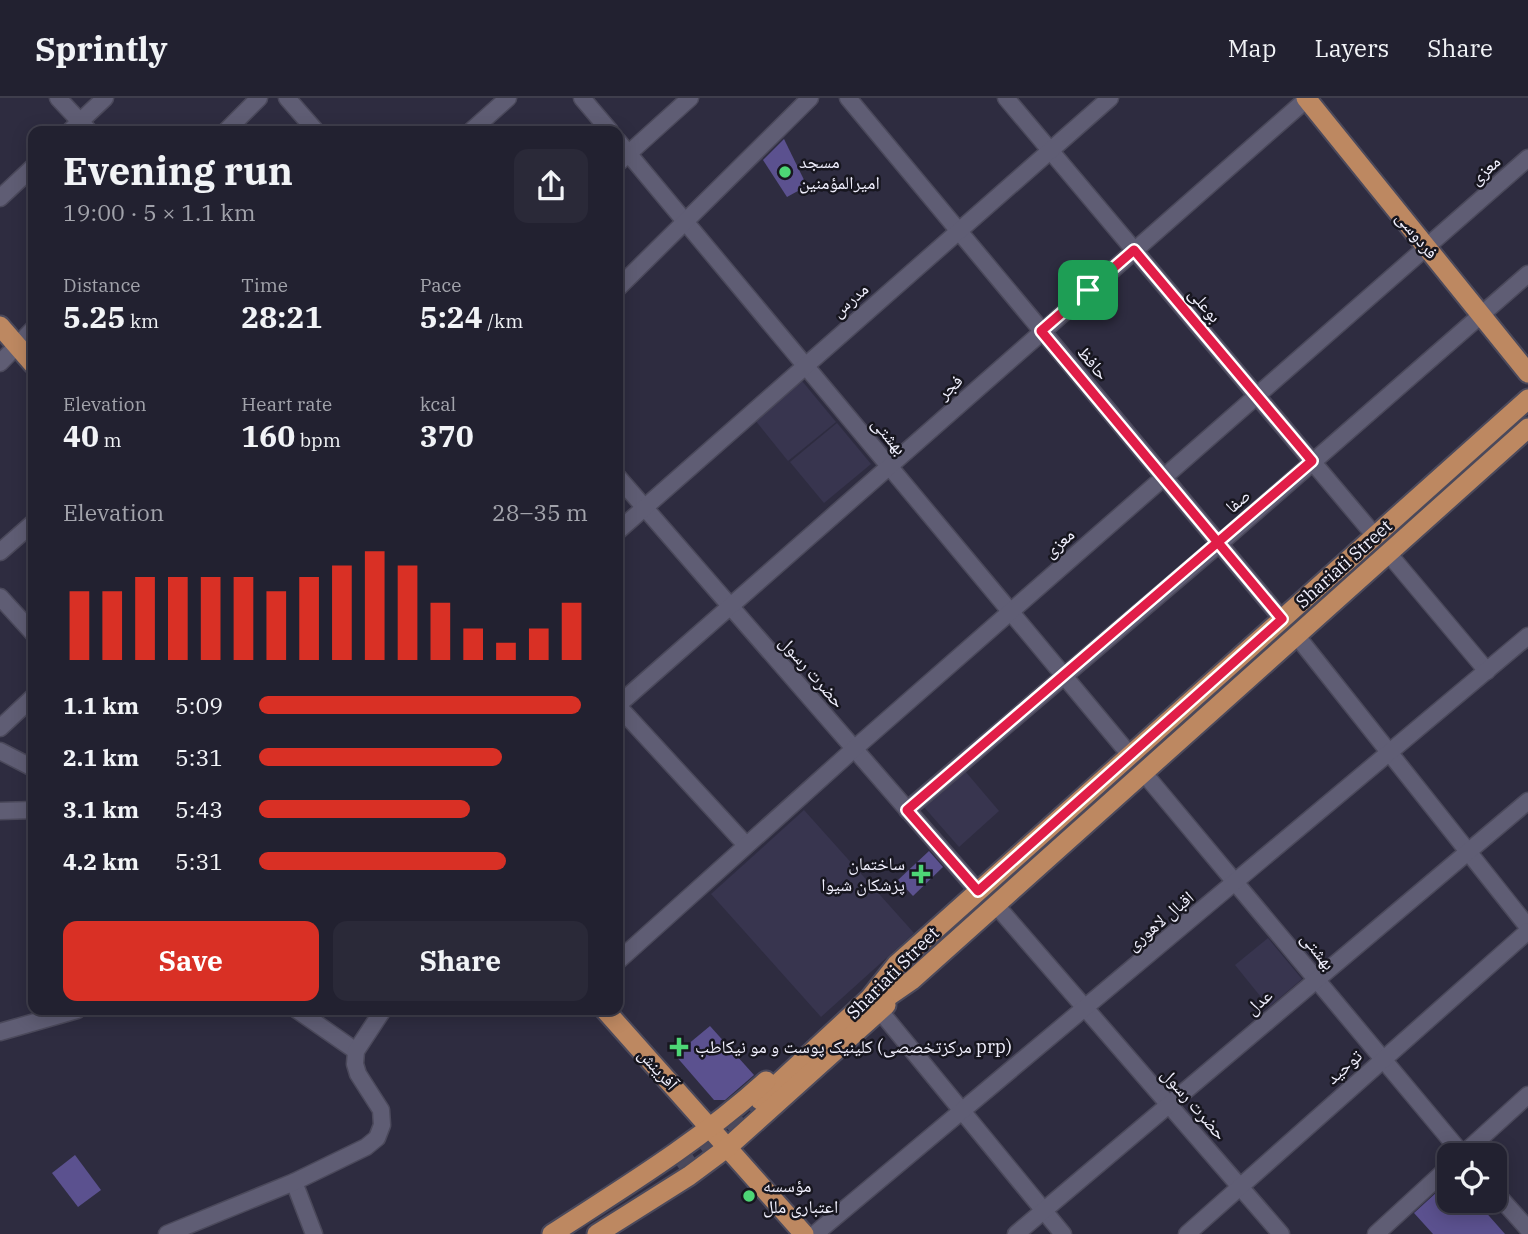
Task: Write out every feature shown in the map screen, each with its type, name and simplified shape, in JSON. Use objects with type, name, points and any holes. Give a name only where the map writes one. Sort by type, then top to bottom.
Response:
[{"type":"main road","name":"فردوسی","points":[[1307,98],[1528,373]]},
{"type":"main road","points":[[0,326],[28,358]]},
{"type":"main road","name":"Shariati Street","points":[[761,1103],[870,998],[897,964],[1528,399]]},
{"type":"main road","name":"Shariati Street","points":[[761,1103],[875,1004],[912,980],[1528,428]]},
{"type":"main road","points":[[597,1234],[680,1166],[711,1128],[761,1103],[880,1011],[912,980]]},
{"type":"main road","name":"آفرینش","points":[[609,1015],[804,1234]]},
{"type":"main road","points":[[552,1234],[680,1166],[728,1147],[761,1103]]},
{"type":"main road","points":[[569,1234],[680,1166]]},
{"type":"main road","points":[[580,1234],[680,1166]]},
{"type":"street","points":[[58,98],[79,126]]},
{"type":"street","points":[[82,126],[105,98]]},
{"type":"street","points":[[231,126],[259,98]]},
{"type":"street","points":[[287,98],[312,126]]},
{"type":"street","points":[[477,126],[508,98]]},
{"type":"street","points":[[582,98],[606,126]]},
{"type":"street","points":[[623,151],[690,98]]},
{"type":"street","points":[[623,283],[810,98]]},
{"type":"street","name":"حافظ","points":[[848,98],[1282,619]]},
{"type":"street","name":"بوعلی","points":[[1006,98],[1375,536]]},
{"type":"street","name":"مدرس","points":[[623,527],[1110,98]]},
{"type":"street","name":"فجر","points":[[623,701],[1307,98]]},
{"type":"street","name":"بهشتی","points":[[623,155],[684,221],[1130,755]]},
{"type":"street","name":"معزی","points":[[623,956],[1010,611],[1528,158]]},
{"type":"street","points":[[0,198],[28,172]]},
{"type":"street","name":"صفا","points":[[907,810],[1219,544],[1528,274]]},
{"type":"street","points":[[0,363],[28,334]]},
{"type":"street","name":"حضرت رسول","points":[[623,483],[978,891]]},
{"type":"street","points":[[0,552],[28,527]]},
{"type":"street","points":[[1388,553],[1487,671]]},
{"type":"street","points":[[0,597],[28,628]]},
{"type":"street","points":[[1296,635],[1528,929]]},
{"type":"street","name":"اقبال لاهوری","points":[[815,1234],[1528,636]]},
{"type":"street","points":[[0,728],[28,702]]},
{"type":"street","points":[[623,710],[746,845]]},
{"type":"street","points":[[0,751],[28,765]]},
{"type":"street","name":"بهشتی","points":[[1143,772],[1453,1143]]},
{"type":"street","name":"عدل","points":[[1016,1234],[1528,802]]},
{"type":"street","points":[[0,811],[28,810]]},
{"type":"street","name":"حضرت رسول","points":[[995,904],[1281,1234]]},
{"type":"street","name":"توحید","points":[[1187,1234],[1528,929]]},
{"type":"street","points":[[880,1011],[1063,1234]]},
{"type":"street","points":[[0,1032],[60,1015]]},
{"type":"street","points":[[305,1015],[356,1051]]},
{"type":"street","points":[[167,1234],[293,1182],[366,1147],[381,1132],[381,1110],[358,1074],[355,1064],[356,1051],[380,1015]]},
{"type":"street","points":[[1476,1143],[1528,1095]]},
{"type":"street","points":[[1376,1234],[1437,1178]]},
{"type":"street","points":[[293,1182],[314,1234]]},
{"type":"street","points":[[1507,1206],[1528,1229]]},
{"type":"shaded area","points":[[802,381],[836,422],[788,461],[755,420]]},
{"type":"shaded area","points":[[837,423],[871,464],[824,503],[790,462]]},
{"type":"shaded area","points":[[965,771],[999,811],[959,847],[924,807]]},
{"type":"shaded area","points":[[804,810],[914,933],[821,1017],[711,894]]},
{"type":"shaded area","points":[[1268,938],[1302,979],[1269,1007],[1235,965]]},
{"type":"building","name":"مسجد امیرالمؤمنین","points":[[784,139],[807,186],[787,197],[763,160]]},
{"type":"building","name":"ساختمان پزشکان شیوا","points":[[929,851],[943,867],[913,896],[898,880]]},
{"type":"building","points":[[710,1026],[754,1075],[725,1100],[714,1100],[675,1055]]},
{"type":"building","points":[[75,1155],[101,1190],[78,1207],[52,1173]]},
{"type":"building","points":[[1437,1192],[1437,1213],[1486,1213],[1505,1234],[1433,1234],[1414,1213]]},
{"type":"tunnel","points":[[704,1146],[760,1100]]},
{"type":"tunnel","points":[[680,1170],[714,1147]]},
{"type":"place","name":"مسجد امیرالمؤمنین","points":[[785,172]]},
{"type":"place","name":"ساختمان پزشکان شیوا","points":[[921,874]]},
{"type":"place","name":"کلینیک پوست و مو نیکاطب (مرکزتخصصی prp)","points":[[679,1047]]},
{"type":"place","name":"مؤسسه اعتباری ملل","points":[[749,1196]]},
{"type":"route","points":[[1088,290],[1041,331],[1219,544],[1282,619],[978,891],[907,810],[1219,544],[1312,461],[1134,250],[1088,290]]}]
